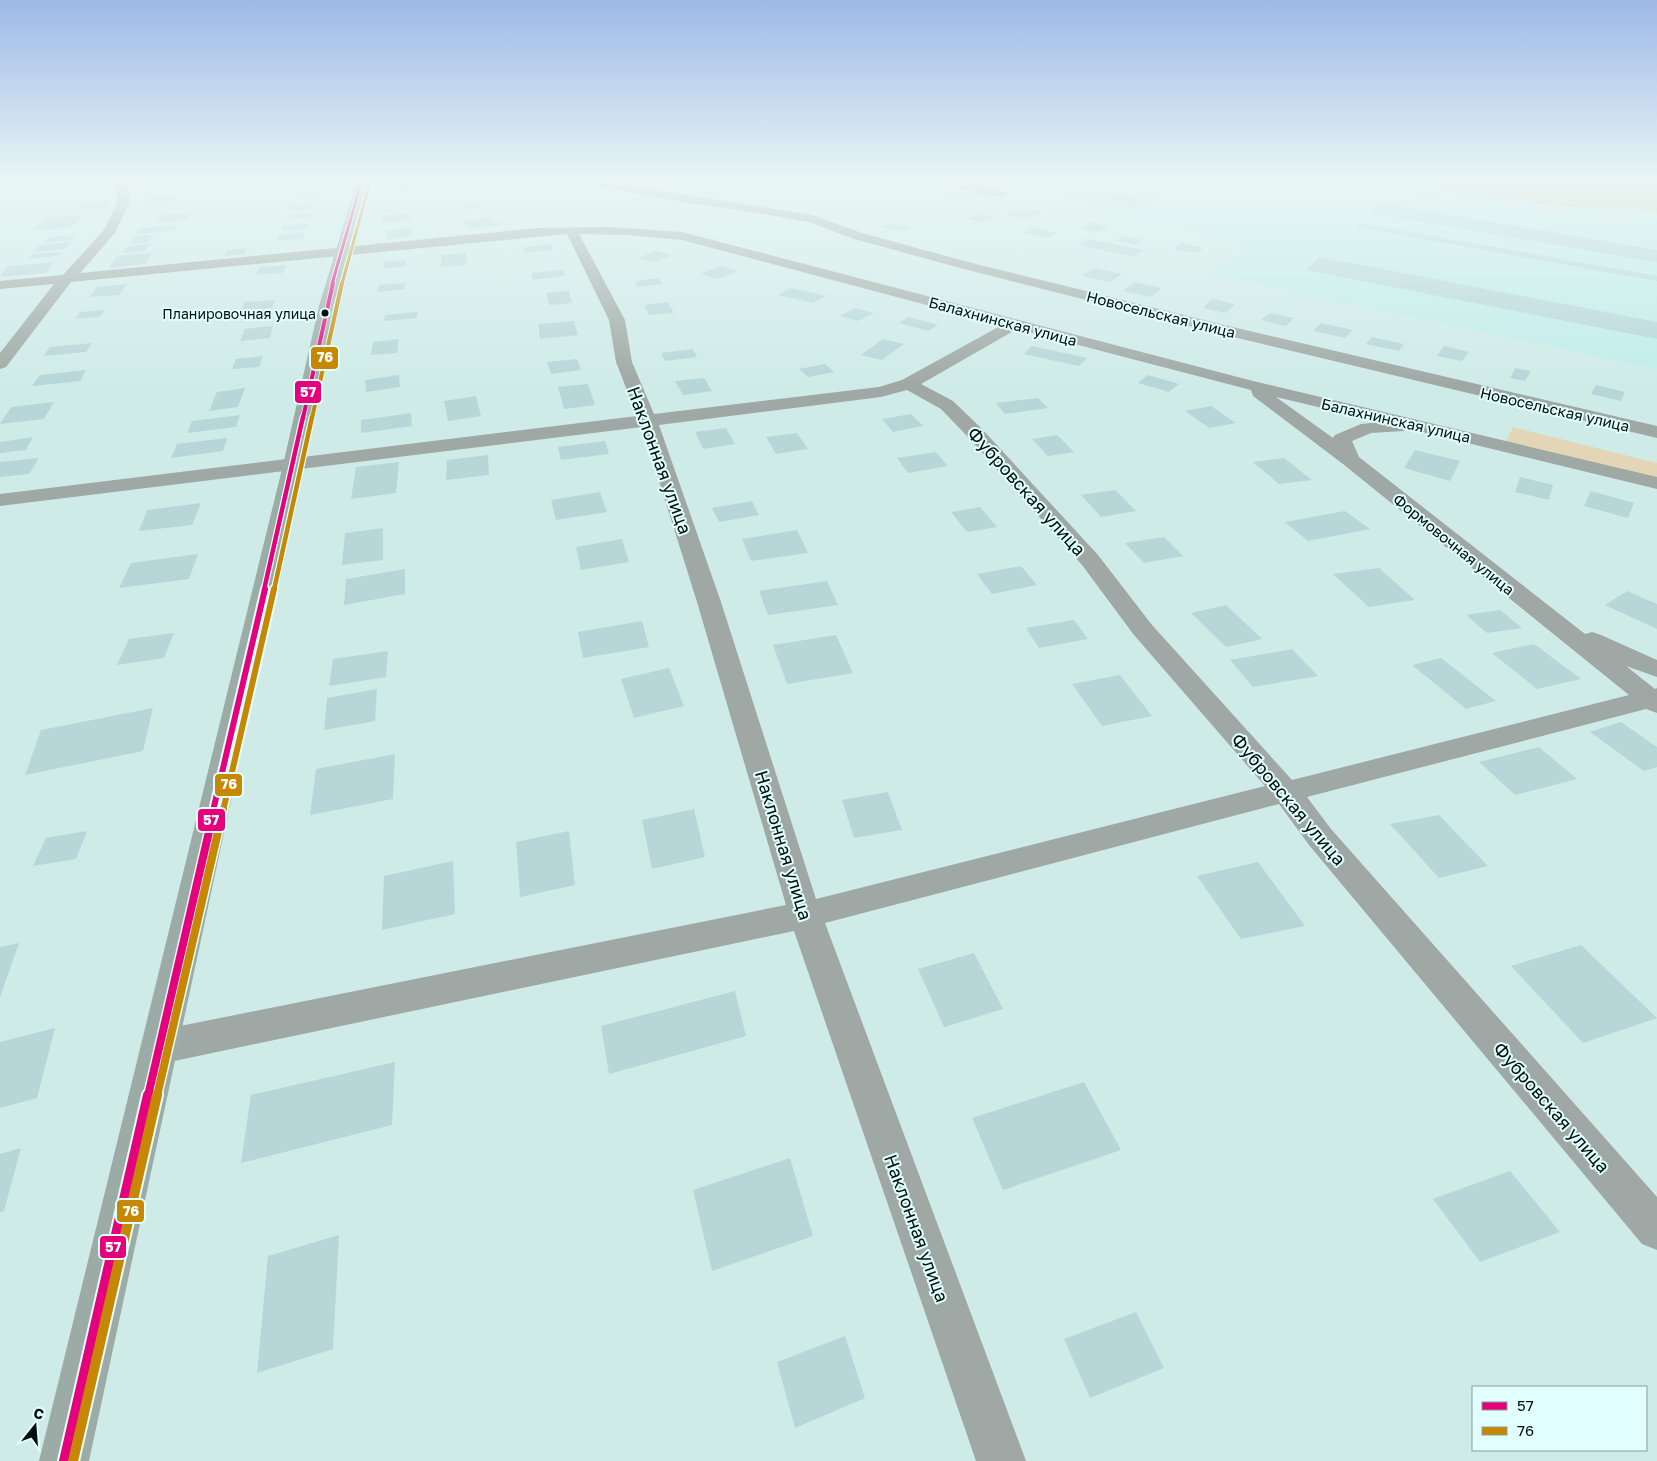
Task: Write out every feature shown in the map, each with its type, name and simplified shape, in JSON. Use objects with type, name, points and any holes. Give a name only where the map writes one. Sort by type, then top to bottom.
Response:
[{"type":"main road","points":[[64,1461],[160,1047],[292,465],[326,306],[343,248]]},
{"type":"street","points":[[0,364],[60,286],[95,248]]},
{"type":"street","name":"Балахнинская улица","points":[[0,284],[379,248]]},
{"type":"street","name":"Наклонная улица","points":[[580,248],[617,320],[624,362],[647,420],[653,430],[709,602],[805,915],[1000,1461]]},
{"type":"street","name":"Балахнинская улица","points":[[728,248],[1250,386],[1657,483]]},
{"type":"street","name":"Новосельская улица","points":[[903,248],[1221,329],[1657,432]]},
{"type":"street","points":[[0,500],[881,392],[908,384],[1014,324]]},
{"type":"street","name":"Фубровская улица","points":[[908,384],[930,394],[947,405],[975,433],[1090,560],[1143,630],[1288,793],[1320,837],[1657,1229]]},
{"type":"street","name":"Формовочная улица","points":[[1250,386],[1350,460],[1544,616],[1654,700]]},
{"type":"street","points":[[1350,460],[1342,440],[1368,428],[1422,426]]},
{"type":"street","points":[[1544,616],[1628,658],[1657,668]]},
{"type":"street","points":[[160,1047],[805,915],[1654,700]]},
{"type":"shaded area","points":[[1240,248],[1657,248],[1657,369],[1210,274]]},
{"type":"shaded area","points":[[1513,427],[1657,463],[1657,479],[1506,442]]},
{"type":"building","points":[[37,248],[66,248],[65,249],[34,252]]},
{"type":"building","points":[[126,248],[147,248],[145,251],[122,253]]},
{"type":"building","points":[[247,248],[245,254],[225,256],[226,250]]},
{"type":"building","points":[[523,248],[552,248],[553,250],[524,253]]},
{"type":"building","points":[[1094,248],[1144,250],[1134,257]]},
{"type":"building","points":[[1173,248],[1204,248],[1196,253]]},
{"type":"building","points":[[1474,248],[1501,248],[1657,276],[1657,281]]},
{"type":"building","points":[[1576,248],[1646,248],[1657,250],[1657,262]]},
{"type":"building","points":[[656,251],[672,255],[654,262],[638,258]]},
{"type":"building","points":[[63,252],[59,256],[27,259],[32,254]]},
{"type":"building","points":[[153,253],[145,264],[108,268],[117,256]]},
{"type":"building","points":[[466,253],[467,265],[441,267],[441,255]]},
{"type":"building","points":[[1320,257],[1657,322],[1657,339],[1306,270]]},
{"type":"building","points":[[405,260],[406,266],[384,269],[384,262]]},
{"type":"building","points":[[54,262],[46,273],[0,277],[8,266]]},
{"type":"building","points":[[286,265],[283,273],[256,275],[259,267]]},
{"type":"building","points":[[721,266],[738,271],[718,279],[700,274]]},
{"type":"building","points":[[1094,268],[1122,274],[1110,282],[1082,276]]},
{"type":"building","points":[[563,270],[565,276],[533,280],[531,273]]},
{"type":"building","points":[[659,278],[662,284],[638,287],[635,281]]},
{"type":"building","points":[[1134,282],[1162,288],[1151,297],[1123,291]]},
{"type":"building","points":[[405,283],[405,289],[378,292],[379,285]]},
{"type":"building","points":[[127,284],[119,295],[90,297],[97,287]]},
{"type":"building","points":[[791,288],[826,296],[813,303],[778,295]]},
{"type":"building","points":[[569,291],[572,303],[549,305],[546,293]]},
{"type":"building","points":[[1212,299],[1235,304],[1226,313],[1203,308]]},
{"type":"building","points":[[275,300],[272,308],[241,311],[245,302]]},
{"type":"building","points":[[668,302],[674,313],[649,315],[644,305]]},
{"type":"building","points":[[855,308],[874,313],[858,321],[840,316]]},
{"type":"building","points":[[105,310],[100,317],[75,319],[80,312]]},
{"type":"building","points":[[418,312],[417,318],[384,321],[385,315]]},
{"type":"building","points":[[1270,313],[1294,318],[1286,326],[1261,320]]},
{"type":"building","points":[[909,317],[938,325],[928,331],[899,323]]},
{"type":"building","points":[[574,321],[578,335],[540,339],[538,324]]},
{"type":"building","points":[[1321,323],[1353,330],[1345,338],[1313,331]]},
{"type":"building","points":[[273,326],[270,338],[240,341],[245,329]]},
{"type":"building","points":[[1372,337],[1404,344],[1399,351],[1366,344]]},
{"type":"building","points":[[399,339],[397,353],[371,355],[373,342]]},
{"type":"building","points":[[883,339],[904,344],[882,360],[861,355]]},
{"type":"building","points":[[92,343],[86,352],[43,356],[50,347]]},
{"type":"building","points":[[1032,346],[1087,358],[1079,366],[1024,354]]},
{"type":"building","points":[[1444,346],[1469,352],[1462,361],[1437,356]]},
{"type":"building","points":[[693,349],[697,357],[665,361],[661,353]]},
{"type":"building","points":[[263,356],[259,367],[232,369],[236,359]]},
{"type":"building","points":[[577,359],[581,370],[551,374],[547,362]]},
{"type":"building","points":[[825,364],[834,372],[808,377],[799,369]]},
{"type":"building","points":[[1515,368],[1531,371],[1525,381],[1510,378]]},
{"type":"building","points":[[86,370],[80,381],[32,386],[40,375]]},
{"type":"building","points":[[399,375],[400,387],[366,392],[365,380]]},
{"type":"building","points":[[1148,375],[1179,384],[1169,392],[1138,383]]},
{"type":"building","points":[[704,378],[712,391],[683,395],[675,381]]},
{"type":"building","points":[[588,384],[595,405],[564,409],[558,387]]},
{"type":"building","points":[[1596,385],[1625,392],[1621,401],[1591,394]]},
{"type":"building","points":[[245,388],[238,407],[209,411],[217,392]]},
{"type":"building","points":[[476,396],[481,416],[448,421],[444,401]]},
{"type":"building","points":[[1038,398],[1048,408],[1005,414],[996,403]]},
{"type":"building","points":[[54,402],[44,419],[0,424],[11,407]]},
{"type":"building","points":[[1211,406],[1236,423],[1209,428],[1185,411]]},
{"type":"building","points":[[411,413],[412,426],[361,433],[361,420]]},
{"type":"building","points":[[911,414],[923,426],[893,432],[882,419]]},
{"type":"building","points":[[240,415],[236,427],[187,433],[192,421]]},
{"type":"building","points":[[726,428],[735,444],[703,449],[695,432]]},
{"type":"building","points":[[797,433],[808,449],[776,454],[766,437]]},
{"type":"building","points":[[1057,435],[1074,452],[1048,456],[1032,439]]},
{"type":"building","points":[[33,437],[26,450],[0,453],[0,442]]},
{"type":"building","points":[[227,438],[223,451],[171,458],[177,444]]},
{"type":"building","points":[[605,441],[609,454],[561,460],[558,447]]},
{"type":"building","points":[[1415,450],[1460,461],[1450,481],[1404,468]]},
{"type":"building","points":[[936,452],[948,466],[908,473],[897,458]]},
{"type":"building","points":[[488,455],[489,475],[446,480],[447,460]]},
{"type":"building","points":[[39,458],[29,474],[0,477],[0,462]]},
{"type":"building","points":[[1284,458],[1312,480],[1279,484],[1253,462]]},
{"type":"building","points":[[399,462],[396,493],[351,499],[356,467]]},
{"type":"building","points":[[1520,477],[1553,485],[1549,500],[1515,492]]},
{"type":"building","points":[[1115,490],[1136,511],[1101,517],[1081,495]]},
{"type":"building","points":[[1591,491],[1634,503],[1628,518],[1584,506]]},
{"type":"building","points":[[600,492],[607,512],[556,520],[551,500]]},
{"type":"building","points":[[752,501],[759,515],[719,522],[712,508]]},
{"type":"building","points":[[201,503],[192,525],[139,531],[147,510]]},
{"type":"building","points":[[980,507],[997,527],[967,532],[951,512]]},
{"type":"building","points":[[1345,511],[1370,529],[1308,541],[1285,522]]},
{"type":"building","points":[[383,528],[383,560],[342,565],[345,533]]},
{"type":"building","points":[[797,530],[808,553],[751,561],[742,539]]},
{"type":"building","points":[[1164,537],[1183,556],[1144,563],[1125,543]]},
{"type":"building","points":[[622,539],[629,562],[581,570],[576,547]]},
{"type":"building","points":[[198,554],[189,579],[119,588],[131,563]]},
{"type":"building","points":[[1021,566],[1037,585],[992,594],[977,574]]},
{"type":"building","points":[[1379,568],[1415,600],[1369,607],[1333,574]]},
{"type":"building","points":[[405,569],[405,594],[344,605],[346,579]]},
{"type":"building","points":[[827,581],[838,605],[768,615],[759,591]]},
{"type":"building","points":[[1627,591],[1657,604],[1657,629],[1605,605]]},
{"type":"building","points":[[1226,605],[1262,639],[1226,647],[1191,613]]},
{"type":"building","points":[[1500,610],[1522,628],[1487,633],[1466,615]]},
{"type":"building","points":[[1074,620],[1088,639],[1039,648],[1026,628]]},
{"type":"building","points":[[642,621],[649,647],[583,658],[578,632]]},
{"type":"building","points":[[174,633],[164,658],[117,665],[129,639]]},
{"type":"building","points":[[836,635],[853,673],[787,684],[773,645]]},
{"type":"building","points":[[1534,644],[1581,679],[1537,689],[1492,653]]},
{"type":"building","points":[[1292,649],[1318,676],[1253,687],[1230,660]]},
{"type":"building","points":[[388,651],[386,677],[329,686],[333,659]]},
{"type":"building","points":[[1441,658],[1496,701],[1466,709],[1412,665]]},
{"type":"building","points":[[669,668],[684,706],[634,718],[621,679]]},
{"type":"building","points":[[1120,675],[1152,716],[1102,726],[1072,684]]},
{"type":"building","points":[[377,689],[375,721],[324,730],[327,698]]},
{"type":"building","points":[[153,708],[143,751],[25,775],[41,730]]},
{"type":"building","points":[[1621,722],[1657,747],[1657,767],[1644,771],[1590,732]]},
{"type":"building","points":[[1539,747],[1577,779],[1515,795],[1479,762]]},
{"type":"building","points":[[395,754],[393,799],[310,815],[316,769]]},
{"type":"building","points":[[888,792],[902,830],[854,838],[842,800]]},
{"type":"building","points":[[694,809],[705,857],[652,869],[642,820]]},
{"type":"building","points":[[1439,815],[1488,866],[1439,878],[1390,824]]},
{"type":"building","points":[[87,831],[76,859],[33,866],[46,838]]},
{"type":"building","points":[[569,831],[575,885],[520,897],[516,842]]},
{"type":"building","points":[[453,861],[455,914],[382,930],[384,876]]},
{"type":"building","points":[[1258,862],[1305,926],[1241,939],[1197,876]]},
{"type":"building","points":[[19,943],[0,997],[0,947]]},
{"type":"building","points":[[1581,945],[1657,1018],[1583,1043],[1511,966]]},
{"type":"building","points":[[974,953],[1003,1009],[944,1027],[918,969]]},
{"type":"building","points":[[735,991],[746,1036],[609,1074],[601,1026]]},
{"type":"building","points":[[55,1028],[37,1098],[0,1108],[0,1042]]},
{"type":"building","points":[[395,1062],[392,1125],[241,1163],[251,1095]]},
{"type":"building","points":[[1084,1082],[1121,1150],[1003,1190],[972,1118]]},
{"type":"building","points":[[21,1148],[4,1211],[0,1212],[0,1154]]},
{"type":"building","points":[[790,1158],[813,1236],[712,1271],[693,1190]]},
{"type":"building","points":[[1510,1171],[1560,1232],[1480,1262],[1433,1199]]},
{"type":"building","points":[[339,1235],[333,1349],[257,1373],[268,1256]]},
{"type":"building","points":[[1136,1312],[1164,1368],[1090,1398],[1064,1339]]},
{"type":"building","points":[[845,1336],[865,1398],[795,1428],[777,1362]]},
{"type":"transit line","name":"57","points":[[64,1461],[293,465],[326,306],[343,248]]},
{"type":"transit line","name":"76","points":[[73,1461],[302,467],[335,308],[352,248]]},
{"type":"place","name":"Планировочная улица","points":[[325,313]]}]
